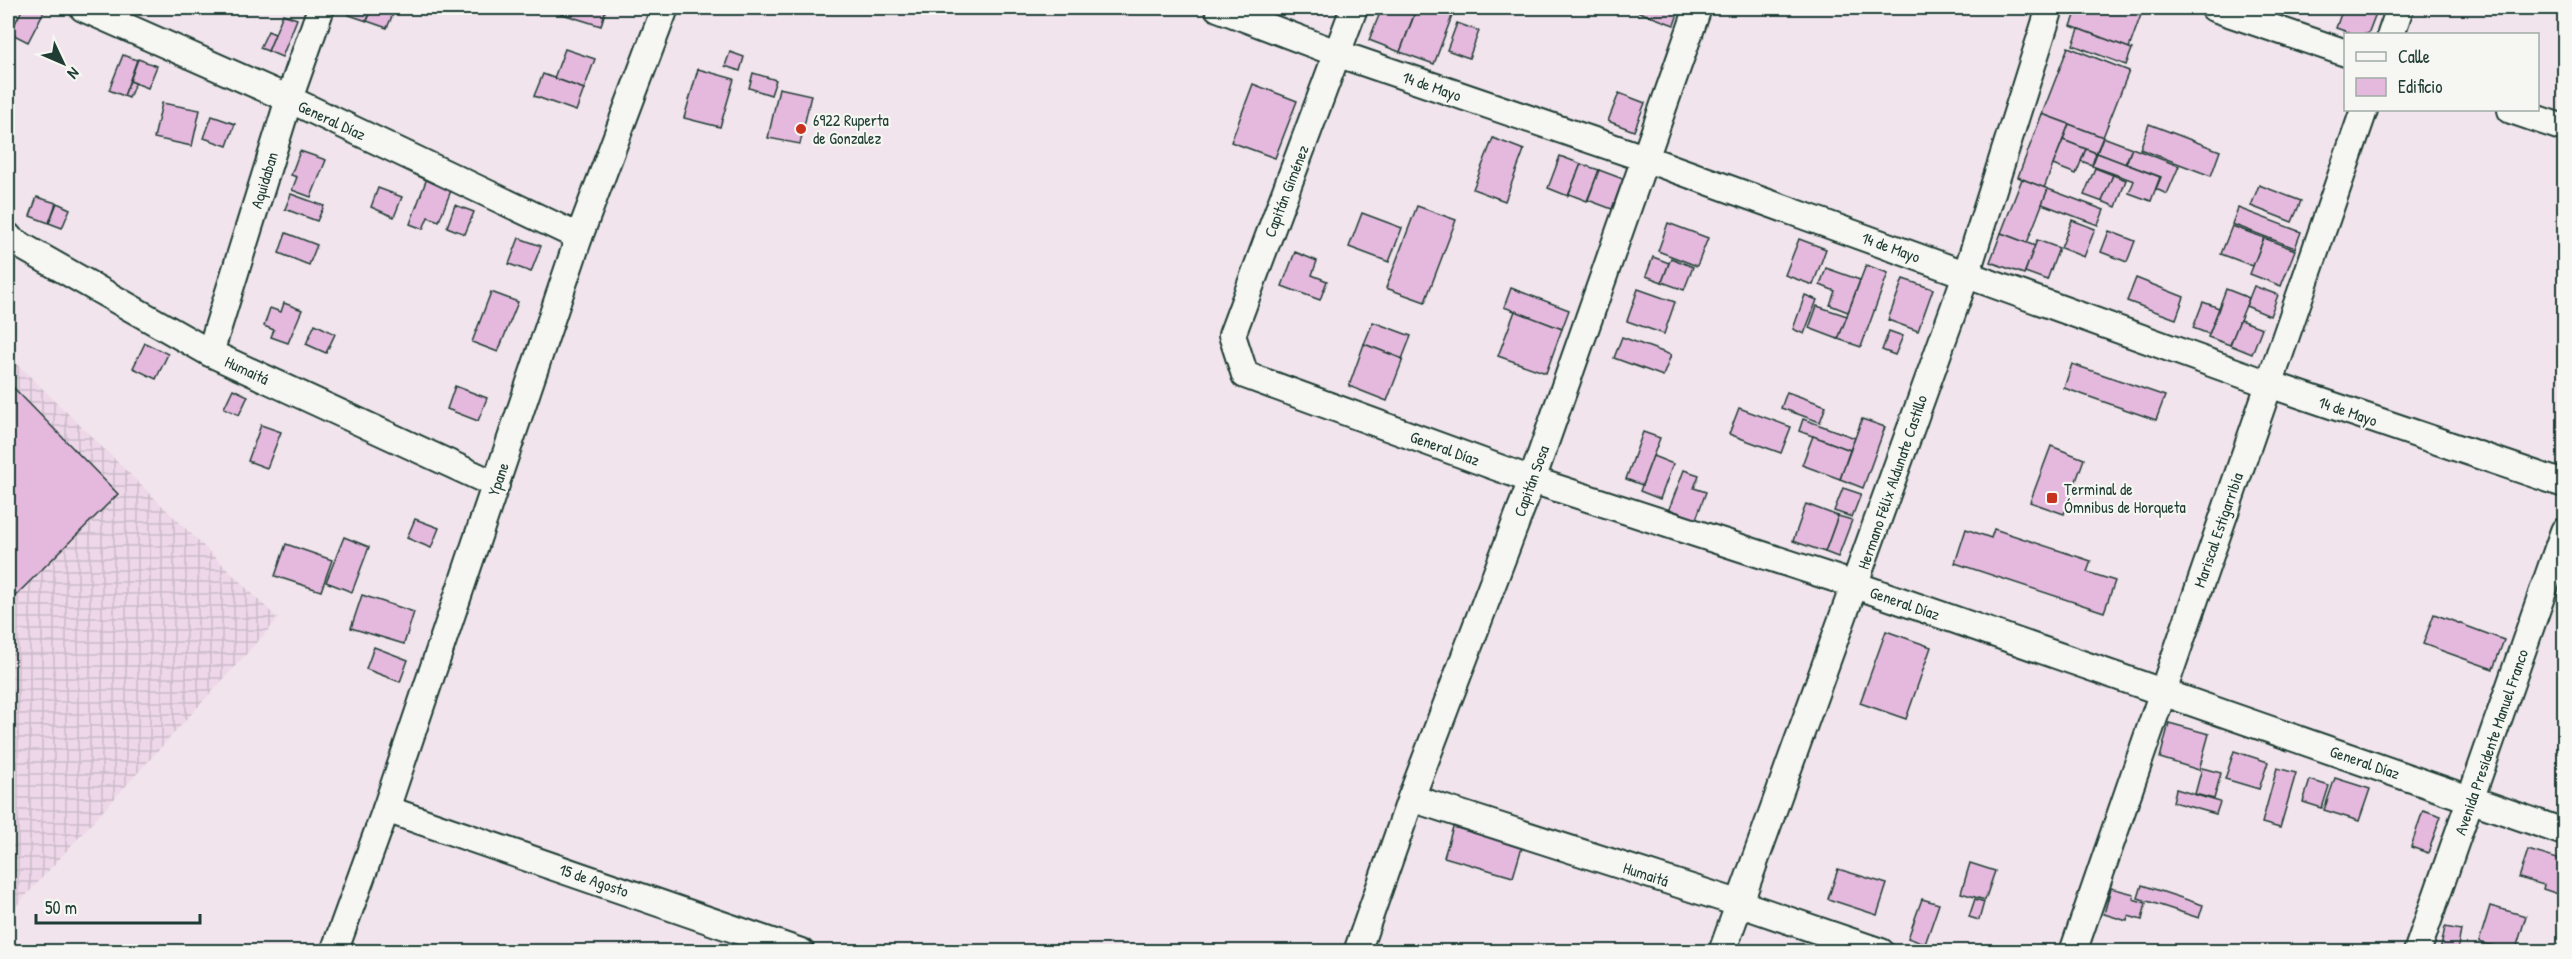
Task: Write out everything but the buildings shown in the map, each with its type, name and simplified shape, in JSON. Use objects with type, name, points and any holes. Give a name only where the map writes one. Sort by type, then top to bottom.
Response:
[{"type":"street","name":"General Díaz","points":[[83,8],[289,99],[579,237]]},
{"type":"street","name":"Aquidaban","points":[[210,353],[289,99],[321,8]]},
{"type":"street","name":"Ypane","points":[[334,951],[387,809],[579,237],[665,8]]},
{"type":"street","name":"14 de Mayo","points":[[1218,8],[1339,54],[1644,158],[2269,384],[2565,484]]},
{"type":"street","name":"Capitán Giménez","points":[[1245,375],[1232,335],[1339,54],[1354,8]]},
{"type":"street","name":"Capitán Sosa","points":[[1357,951],[1411,798],[1532,480],[1698,8]]},
{"type":"street","name":"Hermano Félix Aldunate Castillo","points":[[1722,951],[1966,275],[2050,8]]},
{"type":"street","points":[[2214,8],[2344,51]]},
{"type":"street","points":[[2391,33],[2400,8]]},
{"type":"street","name":"Mariscal Estigarribia","points":[[2073,951],[2364,111]]},
{"type":"street","points":[[2514,111],[2565,128]]},
{"type":"street","name":"Humaitá","points":[[8,236],[11,240],[210,353],[495,485]]},
{"type":"street","name":"General Díaz","points":[[1245,375],[1532,480],[1855,585],[2565,832]]},
{"type":"street","name":"Avenida Presidente Manuel Franco","points":[[2417,951],[2565,531]]},
{"type":"street","name":"Humaitá","points":[[1411,798],[1881,951]]},
{"type":"street","name":"15 de Agosto","points":[[387,809],[801,951]]},
{"type":"shaded area","points":[[8,355],[278,619],[8,915]]},
{"type":"place","name":"6922 Ruperta de Gonzalez","points":[[801,129]]},
{"type":"place","name":"Terminal de Ómnibus de Horqueta","points":[[2052,498]]}]
